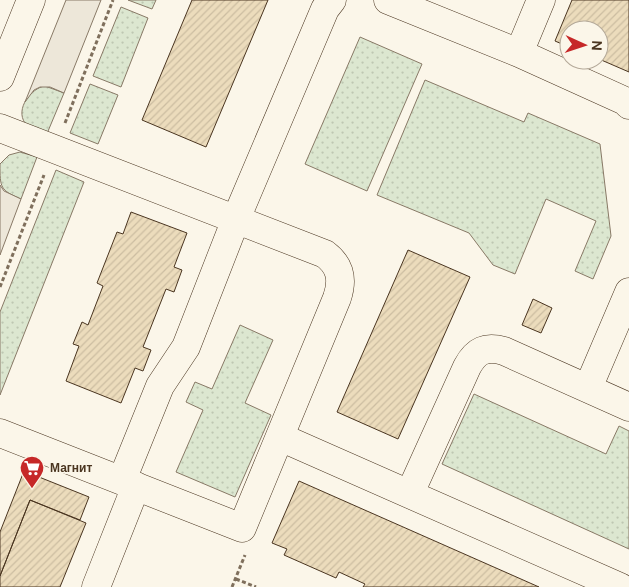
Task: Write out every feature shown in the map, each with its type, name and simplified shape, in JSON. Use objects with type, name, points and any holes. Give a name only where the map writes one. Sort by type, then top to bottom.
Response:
[{"type":"main road","points":[[0,76],[31,0]]},
{"type":"main road","points":[[96,587],[160,386],[186,347],[236,219],[325,9],[332,0]]},
{"type":"main road","points":[[388,0],[519,53],[625,101],[629,105]]},
{"type":"main road","points":[[519,53],[541,0]]},
{"type":"main road","points":[[0,128],[325,254],[337,265],[341,281],[337,298],[242,528],[0,432]]},
{"type":"main road","points":[[588,388],[629,292]]},
{"type":"main road","points":[[410,493],[470,362],[482,350],[493,348],[504,351],[629,407]]},
{"type":"main road","points":[[280,437],[620,587]]},
{"type":"path","points":[[236,578],[256,587]]},
{"type":"green space","points":[[128,0],[156,0],[152,9]]},
{"type":"green space","points":[[121,7],[148,18],[121,87],[93,76]]},
{"type":"green space","points":[[360,37],[422,64],[367,191],[305,164]]},
{"type":"green space","points":[[425,80],[524,122],[528,113],[600,144],[611,236],[593,279],[575,271],[596,221],[546,199],[515,274],[493,265],[469,233],[377,195]]},
{"type":"green space","points":[[90,84],[118,95],[98,144],[70,133]]},
{"type":"green space","points":[[45,86],[64,93],[46,136],[27,125],[22,117],[23,106],[26,100],[35,91]]},
{"type":"green space","points":[[20,152],[37,157],[21,199],[5,190],[1,183],[0,172],[0,164],[9,155]]},
{"type":"green space","points":[[56,170],[84,182],[0,395],[0,312]]},
{"type":"green space","points":[[240,325],[273,340],[245,403],[271,415],[235,497],[176,472],[203,410],[186,402],[195,382],[212,389]]},
{"type":"green space","points":[[474,394],[606,454],[619,426],[629,431],[629,549],[442,464]]},
{"type":"shaded area","points":[[66,0],[101,0],[64,93],[50,87],[40,87],[34,90],[25,102]]},
{"type":"shaded area","points":[[0,185],[4,191],[21,199],[0,255]]},
{"type":"building","points":[[192,0],[268,0],[206,147],[142,120]]},
{"type":"building","points":[[572,0],[629,0],[629,72],[609,63],[609,20],[564,20]]},
{"type":"building","points":[[559,31],[559,43],[555,41]]},
{"type":"building","points":[[131,212],[187,233],[174,267],[182,270],[174,292],[166,289],[143,347],[151,350],[143,371],[135,368],[121,403],[66,381],[79,346],[73,344],[82,322],[88,325],[103,286],[97,283],[117,232],[123,234]]},
{"type":"building","points":[[408,250],[470,277],[398,439],[337,412]]},
{"type":"building","points":[[533,299],[552,308],[541,333],[522,325]]},
{"type":"building","points":[[24,471],[89,497],[80,520],[30,500],[0,576],[0,532]]},
{"type":"building","points":[[299,481],[539,587],[363,587],[365,584],[339,572],[336,578],[284,555],[287,549],[272,543]]},
{"type":"building","points":[[30,500],[86,523],[60,587],[0,587],[0,576]]},
{"type":"place","name":"Магнит","points":[[32,489]]}]
